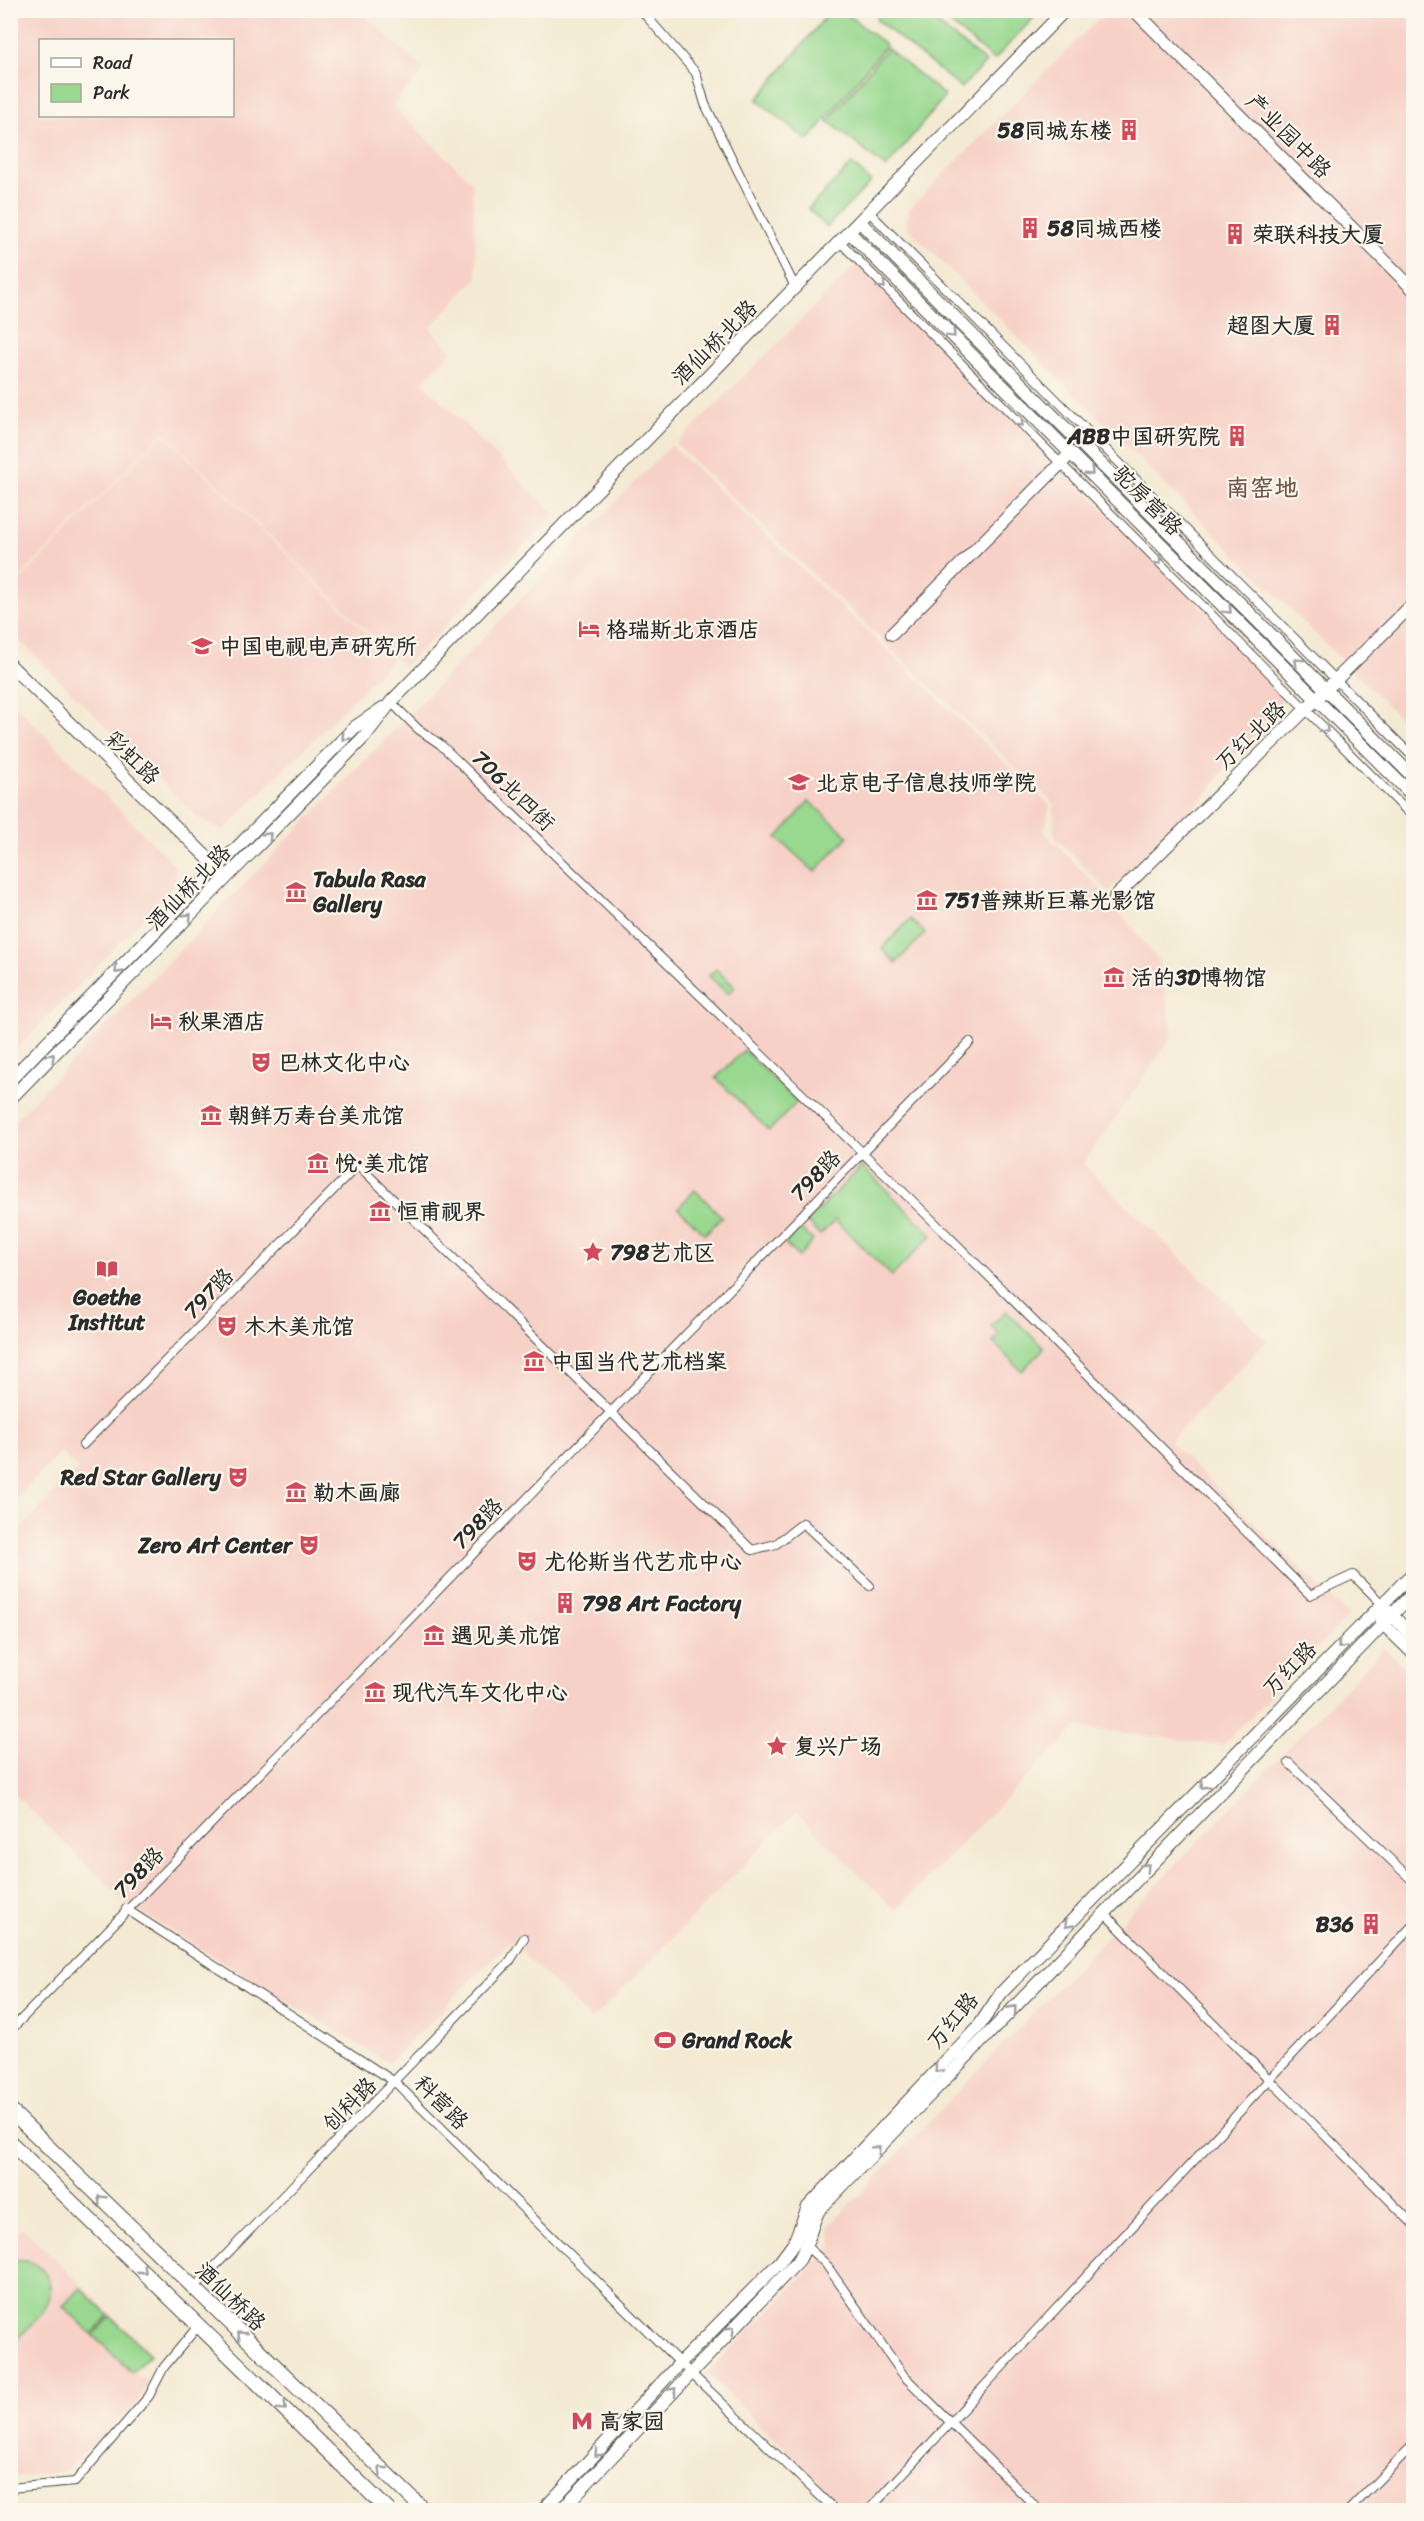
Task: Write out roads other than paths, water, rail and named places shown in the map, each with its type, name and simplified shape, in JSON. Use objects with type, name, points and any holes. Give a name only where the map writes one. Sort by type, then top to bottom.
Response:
[{"type":"main road","name":"酒仙桥路","points":[[10,2110],[424,2511]]},
{"type":"main road","name":"酒仙桥路","points":[[10,2142],[388,2511]]},
{"type":"street","points":[[641,10],[696,73],[705,104],[796,289]]},
{"type":"street","name":"酒仙桥北路","points":[[10,1099],[365,736],[391,702],[851,234],[1065,10]]},
{"type":"street","name":"产业园中路","points":[[1134,10],[1413,290]]},
{"type":"street","points":[[870,213],[1413,758]]},
{"type":"street","name":"驼房营路","points":[[861,223],[1413,778]]},
{"type":"street","name":"驼房营路","points":[[851,234],[1413,797]]},
{"type":"street","points":[[841,243],[1413,818]]},
{"type":"street","points":[[892,634],[1071,453]]},
{"type":"street","name":"万红北路","points":[[1116,897],[1413,603]]},
{"type":"street","name":"彩虹路","points":[[10,665],[227,878]]},
{"type":"street","name":"酒仙桥北路","points":[[10,1080],[355,727],[391,702]]},
{"type":"street","name":"706北四街","points":[[391,702],[418,729],[440,744],[862,1153],[1310,1595],[1353,1575],[1382,1604]]},
{"type":"street","name":"798路","points":[[10,2031],[970,1042]]},
{"type":"street","name":"797路","points":[[83,1445],[358,1165],[610,1412]]},
{"type":"street","points":[[610,1412],[752,1550],[776,1544],[803,1523],[870,1586]]},
{"type":"street","name":"万红路","points":[[543,2511],[680,2363],[780,2262],[794,2243],[808,2207],[979,2026],[1001,1993],[1413,1572]]},
{"type":"street","name":"万红路","points":[[561,2511],[799,2260],[807,2247],[811,2224],[819,2210],[1413,1592]]},
{"type":"street","points":[[1382,1604],[1386,1619],[1413,1654]]},
{"type":"street","points":[[1386,1619],[1413,1638]]},
{"type":"street","points":[[1288,1763],[1413,1882]]},
{"type":"street","name":"科营路","points":[[126,1909],[395,2082],[690,2373],[835,2511]]},
{"type":"street","points":[[1103,1912],[1413,2225]]},
{"type":"street","points":[[869,2511],[1413,1924]]},
{"type":"street","name":"创科路","points":[[193,2289],[510,1961],[524,1938]]},
{"type":"street","points":[[1406,2217],[1413,2210]]},
{"type":"street","points":[[807,2247],[825,2263],[904,2376],[1039,2511]]},
{"type":"street","points":[[10,2488],[75,2482],[149,2396],[164,2367],[199,2325]]},
{"type":"street","points":[[1349,2511],[1413,2444]]},
{"type":"place","name":"58同城东楼","points":[[1129,130]]},
{"type":"place","name":"58同城西楼","points":[[1030,228]]},
{"type":"place","name":"荣联科技大厦","points":[[1235,234]]},
{"type":"place","name":"超图大厦","points":[[1332,325]]},
{"type":"place","name":"ABB中国研究院","points":[[1237,436]]},
{"type":"place","name":"格瑞斯北京酒店","points":[[589,629]]},
{"type":"place","name":"中国电视电声研究所","points":[[202,646]]},
{"type":"place","name":"北京电子信息技师学院","points":[[799,782]]},
{"type":"place","name":"Tabula Rasa Gallery","points":[[296,892]]},
{"type":"place","name":"751普辣斯巨幕光影馆","points":[[927,900]]},
{"type":"place","name":"活的3D博物馆","points":[[1114,977]]},
{"type":"place","name":"秋果酒店","points":[[161,1021]]},
{"type":"place","name":"巴林文化中心","points":[[261,1062]]},
{"type":"place","name":"朝鲜万寿台美术馆","points":[[211,1115]]},
{"type":"place","name":"悦·美术馆","points":[[318,1163]]},
{"type":"place","name":"恒甫视界","points":[[380,1211]]},
{"type":"place","name":"798艺术区","points":[[593,1252]]},
{"type":"place","name":"Goethe Institut","points":[[107,1269]]},
{"type":"place","name":"木木美术馆","points":[[227,1326]]},
{"type":"place","name":"中国当代艺术档案","points":[[534,1361]]},
{"type":"place","name":"Red Star Gallery","points":[[238,1477]]},
{"type":"place","name":"勒木画廊","points":[[296,1492]]},
{"type":"place","name":"Zero Art Center","points":[[309,1545]]},
{"type":"place","name":"尤伦斯当代艺术中心","points":[[527,1561]]},
{"type":"place","name":"798 Art Factory","points":[[565,1603]]},
{"type":"place","name":"遇见美术馆","points":[[434,1635]]},
{"type":"place","name":"现代汽车文化中心","points":[[375,1692]]},
{"type":"place","name":"复兴广场","points":[[777,1746]]},
{"type":"place","name":"B36","points":[[1371,1924]]},
{"type":"place","name":"Grand Rock","points":[[665,2040]]},
{"type":"place","name":"高家园","points":[[582,2421]]},
{"type":"district","name":"南窑地","points":[[1262,488]]}]
